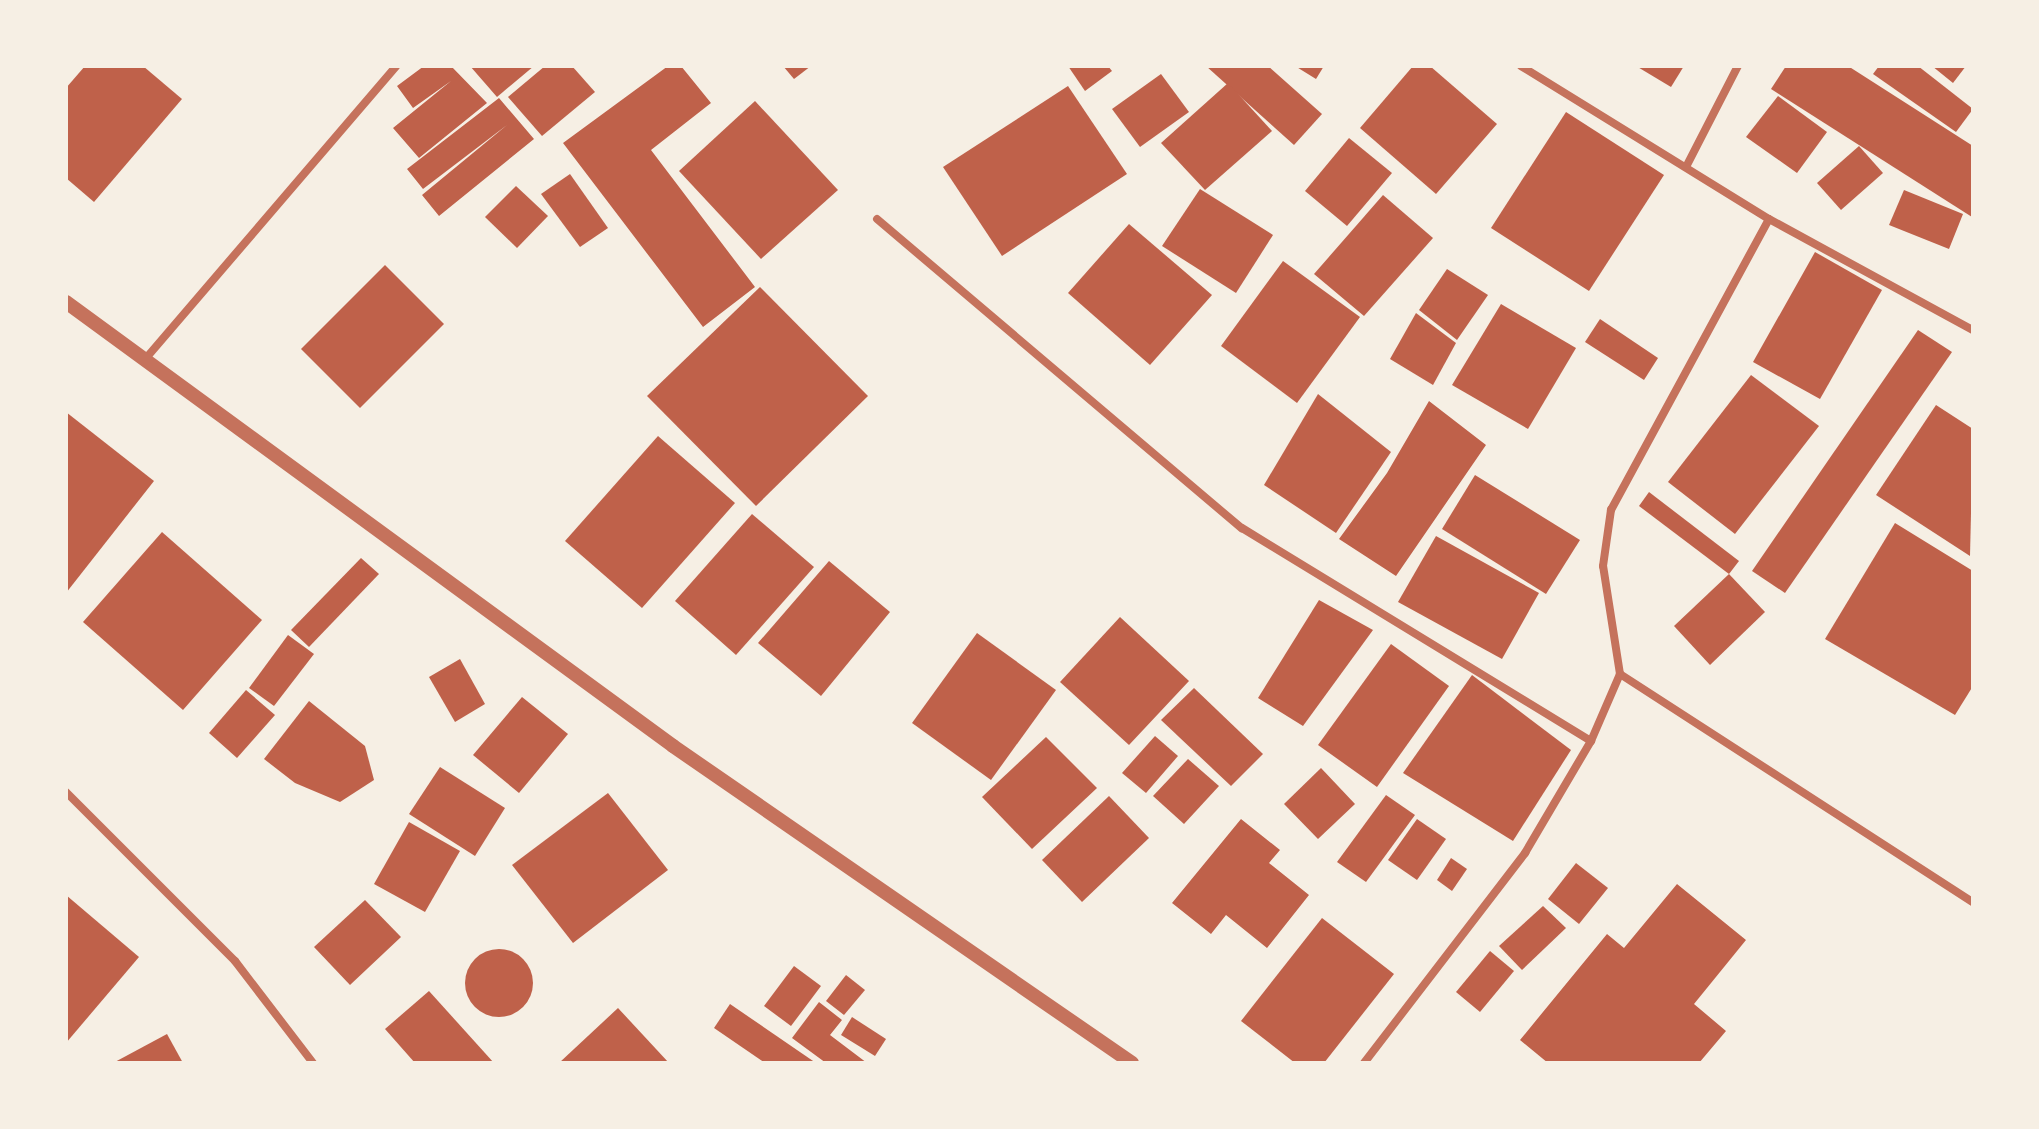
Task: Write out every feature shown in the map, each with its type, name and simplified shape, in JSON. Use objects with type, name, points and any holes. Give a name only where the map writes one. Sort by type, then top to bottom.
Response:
[{"type":"street","points":[[147,357],[396,66]]},
{"type":"street","points":[[1521,66],[1769,219],[1973,330]]},
{"type":"street","points":[[1686,167],[1738,66]]},
{"type":"street","points":[[877,219],[1242,528],[1591,741]]},
{"type":"street","points":[[1364,1063],[1525,853],[1591,741],[1620,674],[1603,566],[1611,510],[1769,219]]},
{"type":"street","points":[[66,302],[147,357],[673,746],[1132,1063]]},
{"type":"street","points":[[1620,674],[1973,902]]},
{"type":"street","points":[[66,792],[235,961],[313,1063]]},
{"type":"building","points":[[85,66],[143,66],[182,99],[94,202],[66,178],[66,88]]},
{"type":"building","points":[[424,66],[451,66],[487,103],[419,158],[393,128],[451,81],[413,108],[397,86]]},
{"type":"building","points":[[470,66],[534,66],[497,97]]},
{"type":"building","points":[[545,66],[572,66],[595,92],[542,136],[508,97]]},
{"type":"building","points":[[668,66],[681,66],[711,103],[651,150],[755,287],[703,327],[563,143]]},
{"type":"building","points":[[783,66],[811,66],[794,79]]},
{"type":"building","points":[[1068,66],[1108,66],[1112,71],[1085,91]]},
{"type":"building","points":[[1206,66],[1268,66],[1322,114],[1294,145]]},
{"type":"building","points":[[1295,66],[1324,66],[1316,79]]},
{"type":"building","points":[[1413,66],[1430,66],[1497,124],[1436,194],[1360,128]]},
{"type":"building","points":[[1636,66],[1684,66],[1671,87]]},
{"type":"building","points":[[1786,66],[1848,66],[1973,146],[1972,217],[1771,89]]},
{"type":"building","points":[[1879,66],[1918,66],[1973,109],[1956,132],[1873,74]]},
{"type":"building","points":[[1932,66],[1966,66],[1953,83]]},
{"type":"building","points":[[1161,74],[1189,112],[1140,147],[1112,109]]},
{"type":"building","points":[[1228,83],[1272,131],[1205,190],[1161,143]]},
{"type":"building","points":[[1068,86],[1127,174],[1002,256],[943,167]]},
{"type":"building","points":[[1778,96],[1827,132],[1797,173],[1746,137]]},
{"type":"building","points":[[499,98],[534,139],[439,216],[422,195],[507,125],[423,189],[407,169]]},
{"type":"building","points":[[755,101],[838,190],[761,259],[679,171]]},
{"type":"building","points":[[1566,112],[1664,175],[1589,291],[1491,228]]},
{"type":"building","points":[[1349,138],[1392,173],[1347,226],[1305,191]]},
{"type":"building","points":[[1859,146],[1883,173],[1841,210],[1817,183]]},
{"type":"building","points":[[570,174],[608,228],[580,247],[541,194]]},
{"type":"building","points":[[516,186],[548,216],[517,248],[485,217]]},
{"type":"building","points":[[1200,189],[1273,235],[1236,293],[1162,246]]},
{"type":"building","points":[[1904,190],[1963,214],[1949,249],[1889,225]]},
{"type":"building","points":[[1383,195],[1433,238],[1364,316],[1314,274]]},
{"type":"building","points":[[1129,224],[1212,295],[1150,365],[1068,293]]},
{"type":"building","points":[[1815,252],[1882,290],[1820,399],[1753,362]]},
{"type":"building","points":[[1283,261],[1360,317],[1297,403],[1221,346]]},
{"type":"building","points":[[385,265],[444,324],[360,408],[301,349]]},
{"type":"building","points":[[1447,269],[1488,295],[1457,340],[1419,310]]},
{"type":"building","points":[[760,287],[868,396],[756,506],[647,396]]},
{"type":"building","points":[[1501,304],[1576,348],[1528,429],[1452,385]]},
{"type":"building","points":[[1416,313],[1456,343],[1433,385],[1390,359]]},
{"type":"building","points":[[1600,319],[1658,358],[1644,380],[1585,342]]},
{"type":"building","points":[[1918,330],[1952,352],[1785,593],[1752,571]]},
{"type":"building","points":[[1751,375],[1819,426],[1735,534],[1668,482]]},
{"type":"building","points":[[1318,394],[1391,452],[1336,533],[1264,485]]},
{"type":"building","points":[[1429,401],[1486,445],[1396,576],[1339,539],[1387,473]]},
{"type":"building","points":[[1936,405],[1973,429],[1970,556],[1876,495]]},
{"type":"building","points":[[66,412],[154,481],[66,593]]},
{"type":"building","points":[[658,436],[735,503],[642,608],[565,541]]},
{"type":"building","points":[[1475,475],[1580,540],[1546,594],[1442,529]]},
{"type":"building","points":[[1649,492],[1739,561],[1729,574],[1639,506]]},
{"type":"building","points":[[752,514],[814,567],[736,655],[675,601]]},
{"type":"building","points":[[1895,523],[1973,571],[1973,686],[1955,715],[1825,639]]},
{"type":"building","points":[[162,532],[262,620],[183,710],[83,622]]},
{"type":"building","points":[[1436,536],[1539,593],[1502,659],[1398,602]]},
{"type":"building","points":[[361,558],[379,574],[309,647],[291,630]]},
{"type":"building","points":[[829,561],[890,612],[821,696],[758,643]]},
{"type":"building","points":[[1729,574],[1765,612],[1710,665],[1674,626]]},
{"type":"building","points":[[1319,600],[1373,630],[1303,726],[1258,698]]},
{"type":"building","points":[[1120,617],[1189,681],[1129,745],[1060,682]]},
{"type":"building","points":[[977,633],[1056,690],[991,780],[912,723]]},
{"type":"building","points":[[288,635],[314,654],[274,706],[249,688]]},
{"type":"building","points":[[1391,644],[1449,686],[1377,787],[1318,745]]},
{"type":"building","points":[[460,659],[485,704],[455,722],[429,677]]},
{"type":"building","points":[[1472,675],[1571,750],[1513,841],[1403,773]]},
{"type":"building","points":[[1194,688],[1263,754],[1231,786],[1161,720]]},
{"type":"building","points":[[246,690],[275,715],[237,758],[209,733]]},
{"type":"building","points":[[522,697],[568,734],[519,793],[473,755]]},
{"type":"building","points":[[309,701],[365,746],[374,780],[340,802],[295,783],[264,759]]},
{"type":"building","points":[[1155,736],[1178,756],[1146,793],[1122,773]]},
{"type":"building","points":[[1046,737],[1097,788],[1032,849],[982,797]]},
{"type":"building","points":[[1188,759],[1219,786],[1184,824],[1153,796]]},
{"type":"building","points":[[440,767],[505,808],[475,856],[409,814]]},
{"type":"building","points":[[1321,768],[1355,804],[1318,839],[1284,804]]},
{"type":"building","points":[[608,793],[668,870],[573,943],[512,865]]},
{"type":"building","points":[[1386,795],[1415,815],[1366,882],[1337,862]]},
{"type":"building","points":[[1109,796],[1149,838],[1082,902],[1042,860]]},
{"type":"building","points":[[1241,819],[1280,850],[1269,863],[1309,895],[1267,948],[1226,915],[1211,934],[1172,903]]},
{"type":"building","points":[[1417,819],[1446,839],[1417,880],[1388,860]]},
{"type":"building","points":[[409,822],[460,851],[425,912],[374,884]]},
{"type":"building","points":[[1451,858],[1467,869],[1452,891],[1437,880]]},
{"type":"building","points":[[1576,863],[1608,888],[1579,924],[1548,899]]},
{"type":"building","points":[[1677,884],[1746,940],[1694,1004],[1726,1031],[1699,1063],[1548,1063],[1520,1040],[1607,934],[1624,948]]},
{"type":"building","points":[[66,895],[139,957],[66,1043]]},
{"type":"building","points":[[365,900],[401,937],[350,985],[314,947]]},
{"type":"building","points":[[1543,906],[1566,928],[1522,970],[1499,946]]},
{"type":"building","points":[[1322,918],[1394,974],[1324,1063],[1295,1063],[1241,1021]]},
{"type":"building","points":[[499,949],[523,959],[533,983],[523,1007],[499,1017],[475,1007],[465,983],[475,959]]},
{"type":"building","points":[[1490,951],[1514,971],[1480,1012],[1456,992]]},
{"type":"building","points":[[794,966],[821,986],[791,1026],[764,1006]]},
{"type":"building","points":[[846,975],[865,990],[844,1015],[826,1001]]},
{"type":"building","points":[[429,991],[494,1063],[415,1063],[385,1029]]},
{"type":"building","points":[[819,1002],[842,1020],[830,1035],[867,1063],[826,1063],[792,1038]]},
{"type":"building","points":[[730,1004],[816,1063],[765,1063],[714,1028]]},
{"type":"building","points":[[618,1008],[669,1063],[559,1063]]},
{"type":"building","points":[[852,1017],[886,1039],[875,1056],[841,1035]]},
{"type":"building","points":[[167,1034],[183,1063],[113,1063]]}]
